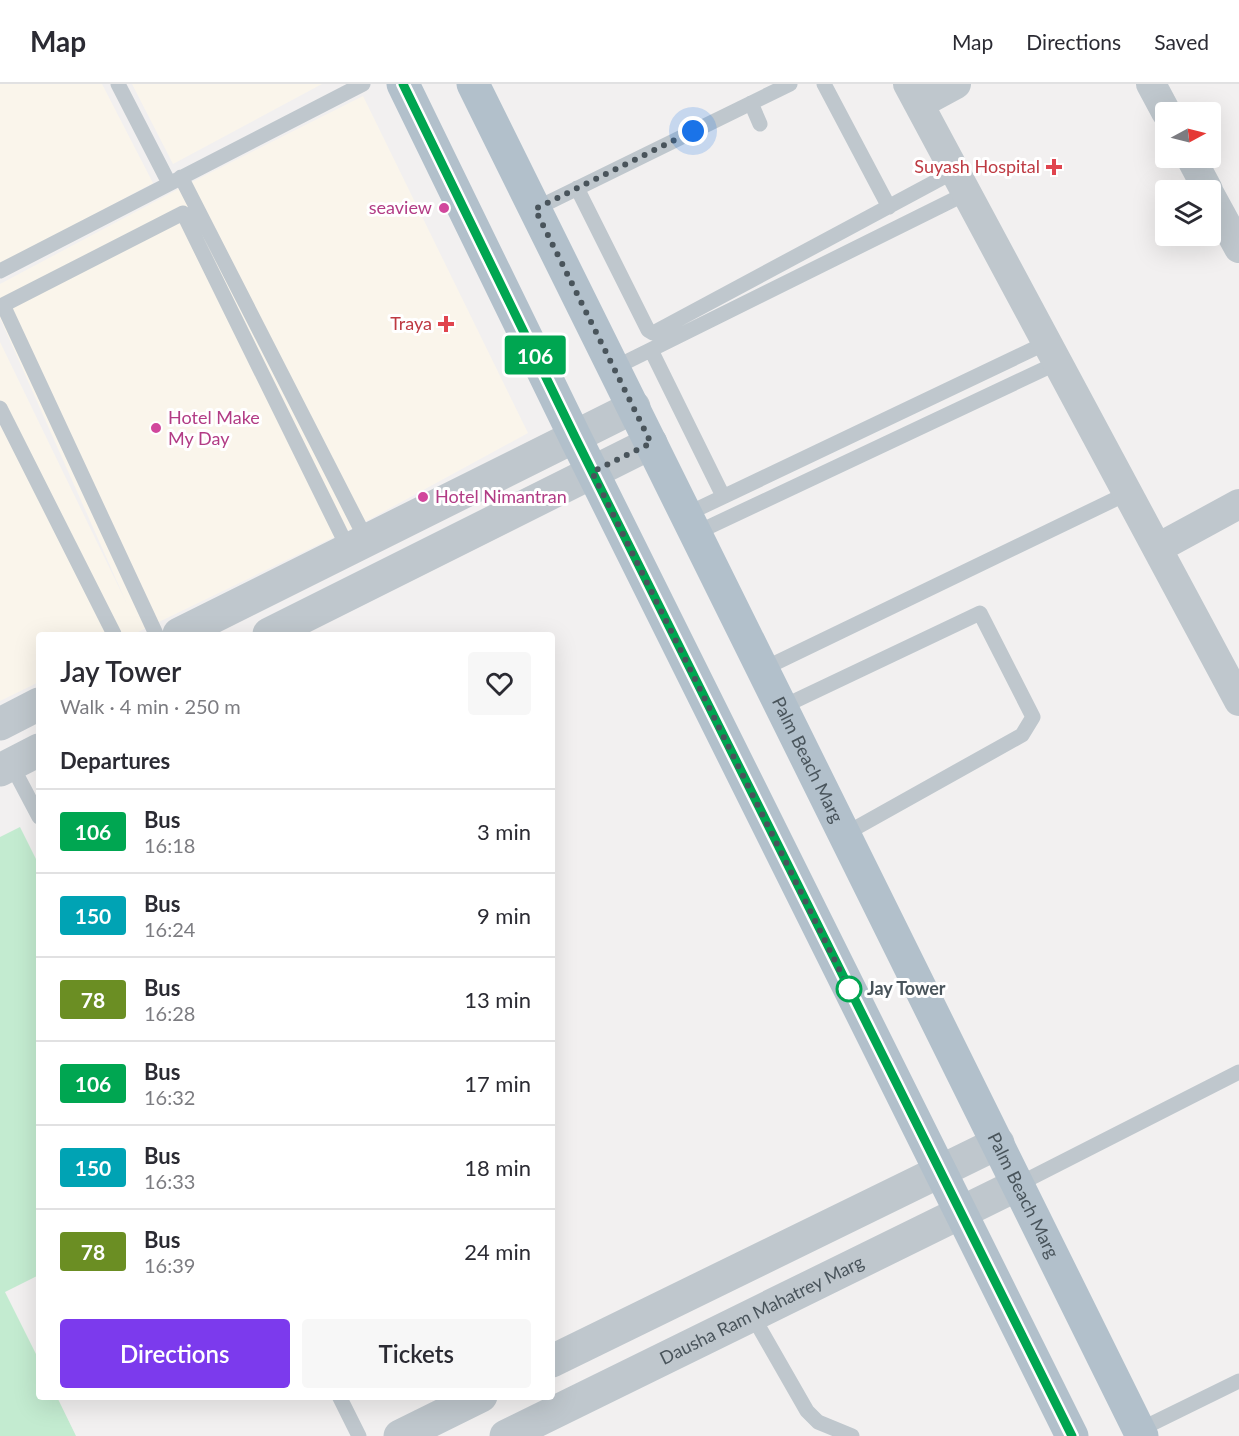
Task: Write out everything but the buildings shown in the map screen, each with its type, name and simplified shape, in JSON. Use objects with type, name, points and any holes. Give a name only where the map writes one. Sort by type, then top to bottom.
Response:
[{"type":"main road","points":[[403,84],[592,472],[1072,1436]]},
{"type":"main road","name":"Palm Beach Marg","points":[[474,84],[1141,1433]]},
{"type":"street","points":[[956,84],[914,94],[1239,702]]},
{"type":"street","points":[[1151,84],[1161,102]]},
{"type":"street","points":[[1221,215],[1239,248]]},
{"type":"street","points":[[183,632],[634,407]]},
{"type":"street","points":[[273,632],[651,443]]},
{"type":"street","points":[[1158,549],[1239,504]]},
{"type":"street","points":[[0,724],[36,706]]},
{"type":"street","points":[[555,1361],[998,1143]]},
{"type":"street","name":"Dausha Ram Mahatrey Marg","points":[[506,1436],[1018,1184]]},
{"type":"street","points":[[400,1436],[473,1400]]},
{"type":"lane","points":[[118,84],[175,180],[358,545]]},
{"type":"lane","points":[[0,271],[363,84]]},
{"type":"lane","points":[[535,209],[790,84]]},
{"type":"lane","points":[[824,84],[889,207]]},
{"type":"lane","points":[[751,103],[760,124]]},
{"type":"lane","points":[[577,188],[648,330],[653,333],[889,207],[961,182]]},
{"type":"lane","points":[[614,368],[961,182]]},
{"type":"lane","points":[[155,632],[3,305],[183,213],[358,545]]},
{"type":"lane","points":[[651,350],[723,496]]},
{"type":"lane","points":[[691,524],[723,496],[1051,353]]},
{"type":"lane","points":[[691,524],[1051,353]]},
{"type":"lane","points":[[0,408],[113,632]]},
{"type":"lane","points":[[764,669],[1128,493]]},
{"type":"lane","points":[[782,707],[980,613],[1033,717],[1022,735],[845,834]]},
{"type":"lane","points":[[17,762],[36,810]]},
{"type":"lane","points":[[1018,1184],[1239,1072]]},
{"type":"lane","points":[[752,1315],[807,1411],[818,1422],[852,1436]]},
{"type":"lane","points":[[1141,1433],[1239,1381]]},
{"type":"lane","points":[[341,1400],[359,1436]]},
{"type":"shaded area","points":[[0,84],[102,84],[153,183],[0,265]]},
{"type":"shaded area","points":[[132,84],[322,84],[173,164]]},
{"type":"shaded area","points":[[363,96],[528,433],[361,524],[138,632],[36,632],[36,683],[0,701],[0,342],[127,604],[0,318],[0,284],[188,184]]},
{"type":"green space","points":[[20,827],[36,859],[36,1276],[5,1292],[36,1354],[36,1400],[58,1400],[76,1436],[0,1436],[0,837]]},
{"type":"bus line","name":"106","points":[[403,84],[575,437],[1072,1436]]},
{"type":"place","name":"Suyash Hospital","points":[[1054,167]]},
{"type":"place","name":"seaview","points":[[444,208]]},
{"type":"place","name":"Traya","points":[[446,324]]},
{"type":"place","name":"Hotel Make My Day","points":[[156,428]]},
{"type":"place","name":"Hotel Nimantran","points":[[423,497]]},
{"type":"place","name":"Jay Tower","points":[[849,989]]},
{"type":"route","points":[[693,131],[535,209],[651,443],[592,472],[849,989]]}]
